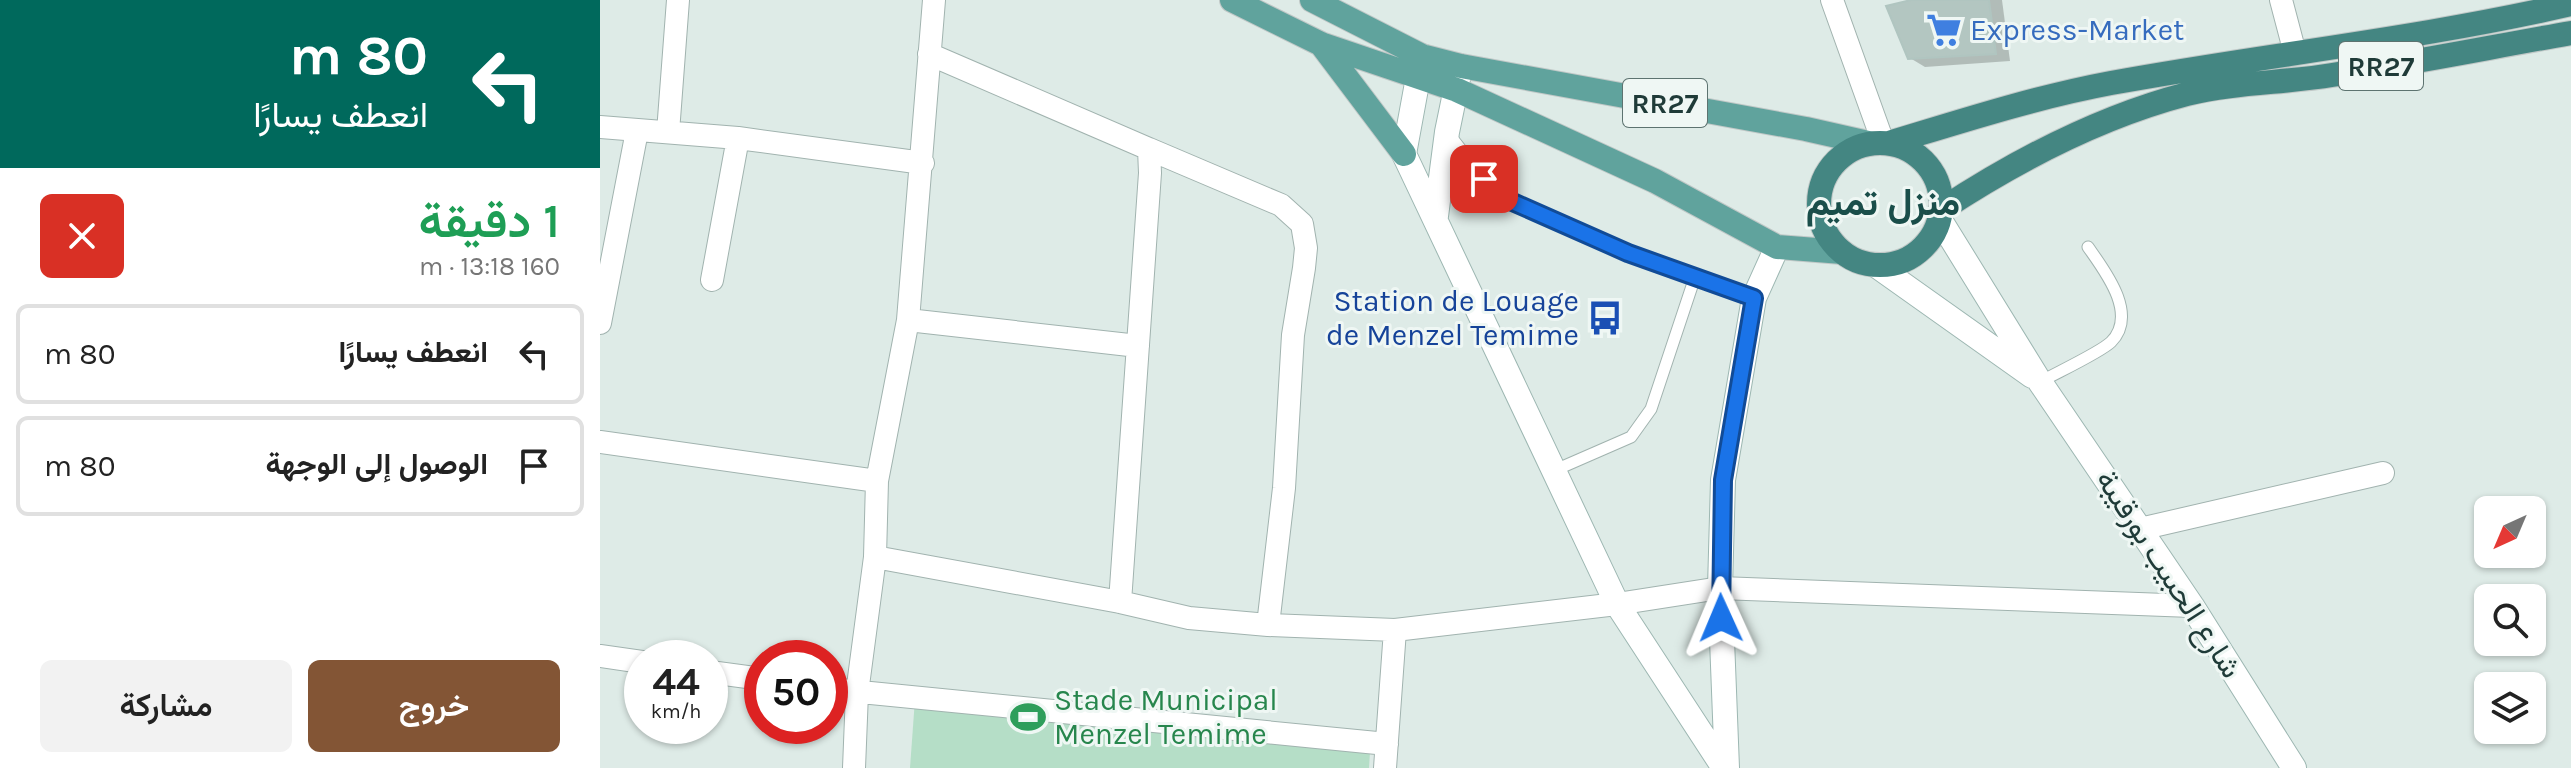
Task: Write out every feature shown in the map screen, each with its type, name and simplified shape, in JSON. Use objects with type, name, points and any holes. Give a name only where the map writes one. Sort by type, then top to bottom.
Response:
[{"type":"highway","name":"RR27","points":[[1880,143],[1907,148],[1922,159],[1934,174],[1940,191],[1940,215],[1927,244],[1917,254],[1877,266],[1853,259],[1842,252],[1829,237],[1820,219],[1818,199],[1823,180],[1834,163],[1849,150],[2109,83],[2424,33],[2571,4]]},
{"type":"highway","name":"RR27","points":[[1940,215],[1980,185],[2061,141],[2103,122],[2190,93],[2331,75],[2571,33]]},
{"type":"main road","name":"RR27","points":[[1232,0],[1321,44],[1459,78],[1790,126],[1880,143]]},
{"type":"main road","name":"RR27","points":[[1312,0],[1420,66]]},
{"type":"main road","points":[[1321,44],[1404,154],[1617,604],[1725,768]]},
{"type":"main road","points":[[1404,154],[1420,66]]},
{"type":"main road","name":"RR27","points":[[1459,78],[1777,247],[1842,252]]},
{"type":"main road","points":[[1436,216],[1447,132],[1459,78]]},
{"type":"main road","name":"شارع الحبيب بورقيبة","points":[[1940,215],[2040,382],[2192,606],[2294,768]]},
{"type":"main road","points":[[1725,768],[1720,588],[1723,480],[1754,298],[1777,247]]},
{"type":"main road","name":"شارع الحبيب بورقيبة","points":[[1877,266],[2040,382]]},
{"type":"street","points":[[668,132],[678,0]]},
{"type":"street","points":[[854,768],[857,693],[875,557],[877,481],[908,320],[934,0]]},
{"type":"street","points":[[1832,0],[1880,143]]},
{"type":"street","points":[[2281,0],[2295,53]]},
{"type":"street","points":[[929,54],[1281,205],[1302,224],[1306,248],[1293,335],[1284,488],[1268,625]]},
{"type":"street","points":[[600,127],[738,138],[923,163]]},
{"type":"street","points":[[600,323],[637,131]]},
{"type":"street","points":[[712,280],[738,138]]},
{"type":"street","points":[[1120,602],[1150,173],[1149,149]]},
{"type":"street","points":[[908,320],[1138,346]]},
{"type":"street","points":[[600,442],[877,481]]},
{"type":"street","points":[[2140,529],[2383,473]]},
{"type":"street","points":[[875,557],[1120,602],[1189,618],[1395,630],[1617,604],[1720,588],[2192,606]]},
{"type":"street","points":[[1385,768],[1395,630]]},
{"type":"street","points":[[600,656],[624,659]]},
{"type":"street","points":[[848,692],[1387,744]]},
{"type":"lane","points":[[1447,132],[1484,179],[1506,199],[1628,253],[1754,298]]},
{"type":"lane","points":[[2040,382],[2112,342],[2121,323],[2115,286],[2088,247]]},
{"type":"lane","points":[[1553,471],[1631,437],[1651,409],[1695,277]]},
{"type":"green space","name":"Stade Municipal Menzel Temime","points":[[915,699],[1371,735],[1369,768],[910,768]]},
{"type":"building","name":"Express-Market","points":[[1911,0],[1989,0],[1996,54],[1908,59],[1886,6]]},
{"type":"place","name":"Express-Market","points":[[1944,30]]},
{"type":"place","name":"Station de Louage de Menzel Temime","points":[[1605,318]]},
{"type":"place","name":"Stade Municipal Menzel Temime","points":[[1028,717]]},
{"type":"district","name":"منزل تميم","points":[[1883,202]]},
{"type":"route","points":[[1484,179],[1506,199],[1628,253],[1754,298],[1723,480],[1721,618]]}]
